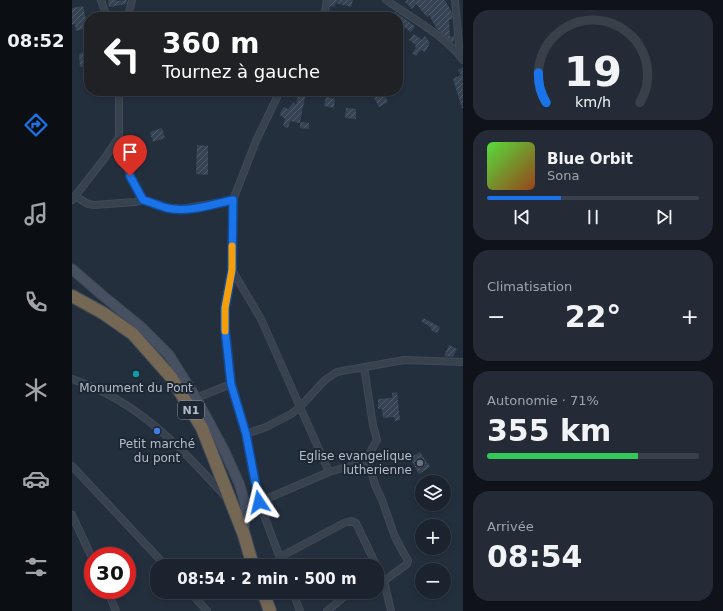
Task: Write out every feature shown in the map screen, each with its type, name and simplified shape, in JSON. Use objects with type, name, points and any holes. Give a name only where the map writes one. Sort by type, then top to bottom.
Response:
[{"type":"highway","name":"N1","points":[[72,296],[103,313],[133,334],[171,377],[202,428],[244,535],[251,559]]},
{"type":"highway","points":[[266,599],[270,611]]},
{"type":"street","points":[[101,0],[105,12]]},
{"type":"street","points":[[129,12],[132,0]]},
{"type":"street","points":[[325,12],[327,0]]},
{"type":"street","points":[[386,0],[437,36],[461,58]]},
{"type":"street","points":[[461,58],[456,0],[463,1]]},
{"type":"street","points":[[119,96],[119,137],[130,176],[143,200]]},
{"type":"street","points":[[278,96],[256,141],[233,200],[232,270],[225,308],[225,329],[231,384],[246,434],[259,502],[280,557],[344,523],[351,521],[356,523],[373,559]]},
{"type":"street","points":[[119,137],[104,159],[73,198],[94,206],[143,200],[168,208],[181,209],[233,200]]},
{"type":"street","points":[[72,269],[140,326],[169,354],[196,398],[224,450],[239,483],[245,503],[244,535]]},
{"type":"street","points":[[232,270],[261,319],[299,408],[329,472]]},
{"type":"street","points":[[246,434],[279,422],[299,408],[330,376],[337,372],[404,360],[463,362]]},
{"type":"street","points":[[364,367],[373,425],[377,440],[368,456],[368,461],[375,485],[395,537],[408,561],[407,564],[384,581],[392,611]]},
{"type":"street","points":[[72,379],[82,382],[117,399],[142,415],[161,430],[230,501]]},
{"type":"street","points":[[196,398],[231,384]]},
{"type":"street","points":[[245,503],[259,502],[329,472],[368,461]]},
{"type":"street","points":[[72,466],[159,559]]},
{"type":"street","points":[[72,515],[87,547]]},
{"type":"street","points":[[111,599],[116,611]]},
{"type":"street","points":[[196,599],[207,611]]},
{"type":"street","points":[[296,599],[300,611]]},
{"type":"street","points":[[327,611],[342,599]]},
{"type":"building","points":[[108,0],[127,0],[126,4],[109,7]]},
{"type":"building","points":[[331,0],[353,0],[351,7],[336,3],[334,7],[330,6]]},
{"type":"building","points":[[407,0],[445,0],[452,13],[452,19],[449,20],[450,37],[454,36],[454,41],[452,42],[437,29],[429,15],[427,17],[416,4],[412,9],[405,2]]},
{"type":"building","points":[[83,6],[84,29],[76,31],[75,24],[72,25],[72,8]]},
{"type":"building","points":[[403,18],[415,26],[411,32],[403,26]]},
{"type":"building","points":[[414,34],[422,40],[425,36],[430,43],[425,52],[422,50],[416,56],[412,53],[416,48],[416,45],[409,40]]},
{"type":"building","points":[[84,52],[84,66],[80,67],[79,54]]},
{"type":"building","points":[[463,67],[462,108],[453,79],[461,75],[458,70]]},
{"type":"building","points":[[298,96],[305,97],[300,122],[309,123],[309,129],[300,128],[300,123],[290,121],[288,128],[283,126],[285,119],[280,115],[280,113],[284,107],[288,109],[294,102],[296,105]]},
{"type":"building","points":[[378,96],[385,96],[388,102],[379,107],[374,98]]},
{"type":"building","points":[[326,97],[335,99],[334,108],[324,106]]},
{"type":"building","points":[[346,108],[356,109],[356,119],[345,118]]},
{"type":"building","points":[[162,128],[165,138],[153,142],[150,132]]},
{"type":"building","points":[[197,145],[208,146],[208,175],[196,174]]},
{"type":"building","points":[[423,318],[440,327],[437,333],[431,330],[431,327],[422,322]]},
{"type":"building","points":[[449,345],[457,349],[453,357],[444,356]]},
{"type":"building","points":[[397,392],[400,420],[395,421],[394,417],[383,418],[382,409],[378,409],[378,399],[392,398],[392,393]]},
{"type":"building","name":"Eglise evangelique lutherienne","points":[[420,452],[430,467],[419,474],[410,458]]},
{"type":"slow traffic","points":[[225,331],[225,308],[232,270],[232,246]]},
{"type":"place","name":"Monument du Pont","points":[[136,374]]},
{"type":"place","name":"Petit marché du pont","points":[[157,431]]},
{"type":"place","name":"Eglise evangelique lutherienne","points":[[420,463]]},
{"type":"route","points":[[130,176],[143,200],[168,208],[181,209],[233,200],[232,270],[225,308],[225,329],[231,384],[246,434],[259,502]]}]
